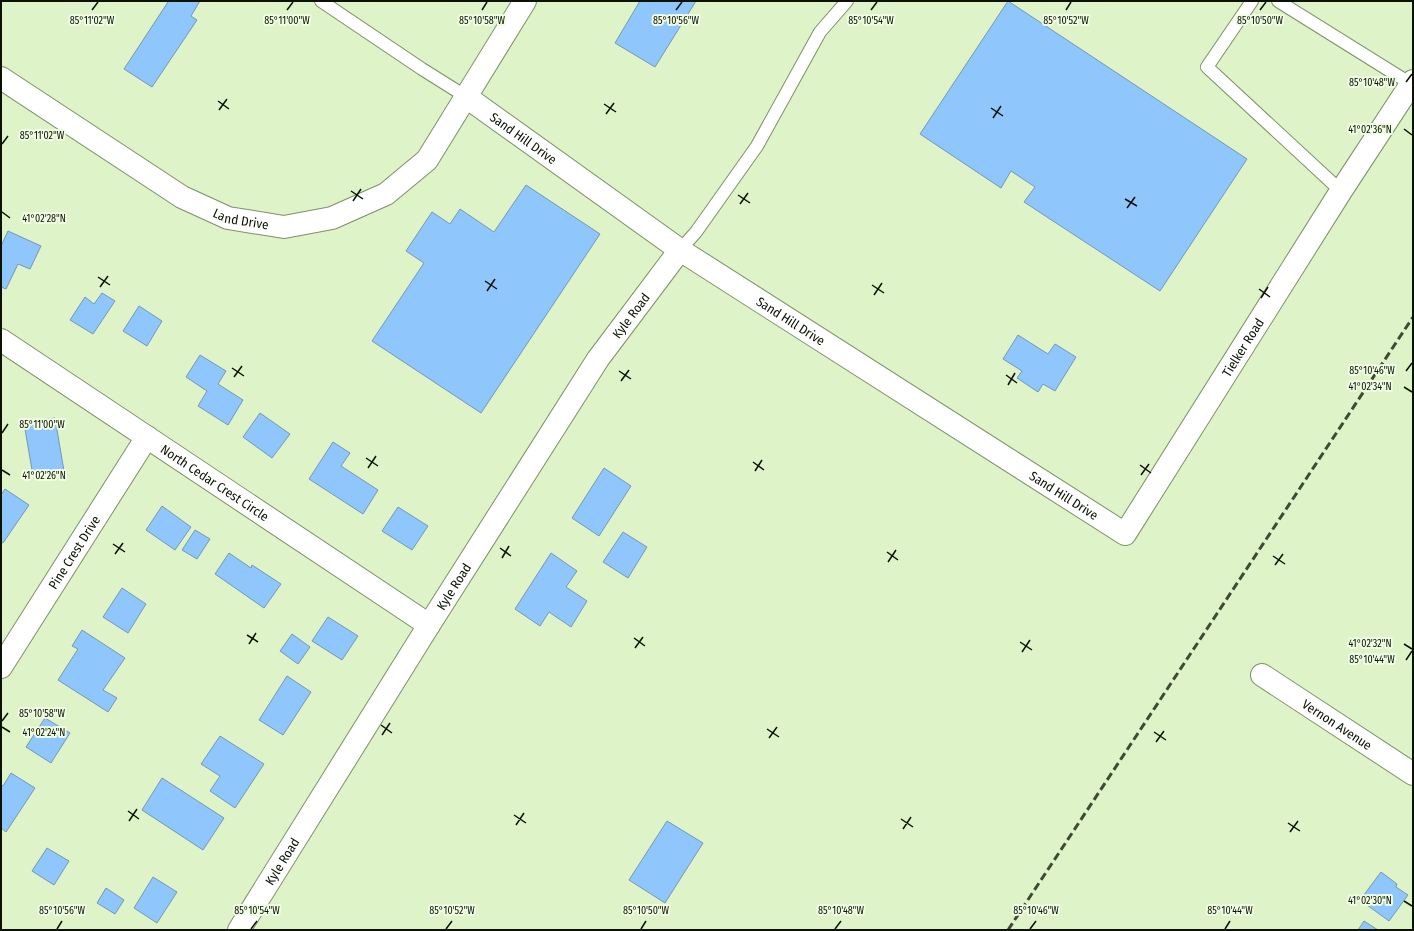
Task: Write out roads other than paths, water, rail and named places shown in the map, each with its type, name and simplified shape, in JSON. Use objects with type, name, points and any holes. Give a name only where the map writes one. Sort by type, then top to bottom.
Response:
[{"type":"street","name":"Land Drive","points":[[1,78],[182,197],[228,218],[284,227],[332,218],[386,194],[427,160],[465,96],[525,1]]},
{"type":"street","name":"Tielker Road","points":[[1125,534],[1341,191],[1412,82]]},
{"type":"street","name":"Sand Hill Drive","points":[[465,96],[680,250],[1125,534]]},
{"type":"street","name":"Kyle Road","points":[[239,930],[429,625],[598,359],[680,250]]},
{"type":"street","name":"North Cedar Crest Circle","points":[[1,340],[429,625]]},
{"type":"street","name":"Pine Crest Drive","points":[[1,667],[147,437]]},
{"type":"street","name":"Vernon Avenue","points":[[1262,675],[1413,774]]},
{"type":"lane","points":[[320,1],[465,96]]},
{"type":"lane","points":[[680,250],[696,232],[757,146],[820,32],[847,1]]},
{"type":"lane","points":[[1252,1],[1207,67],[1341,191]]},
{"type":"lane","points":[[1278,1],[1412,82]]},
{"type":"railway","points":[[1008,930],[1413,317]]}]
